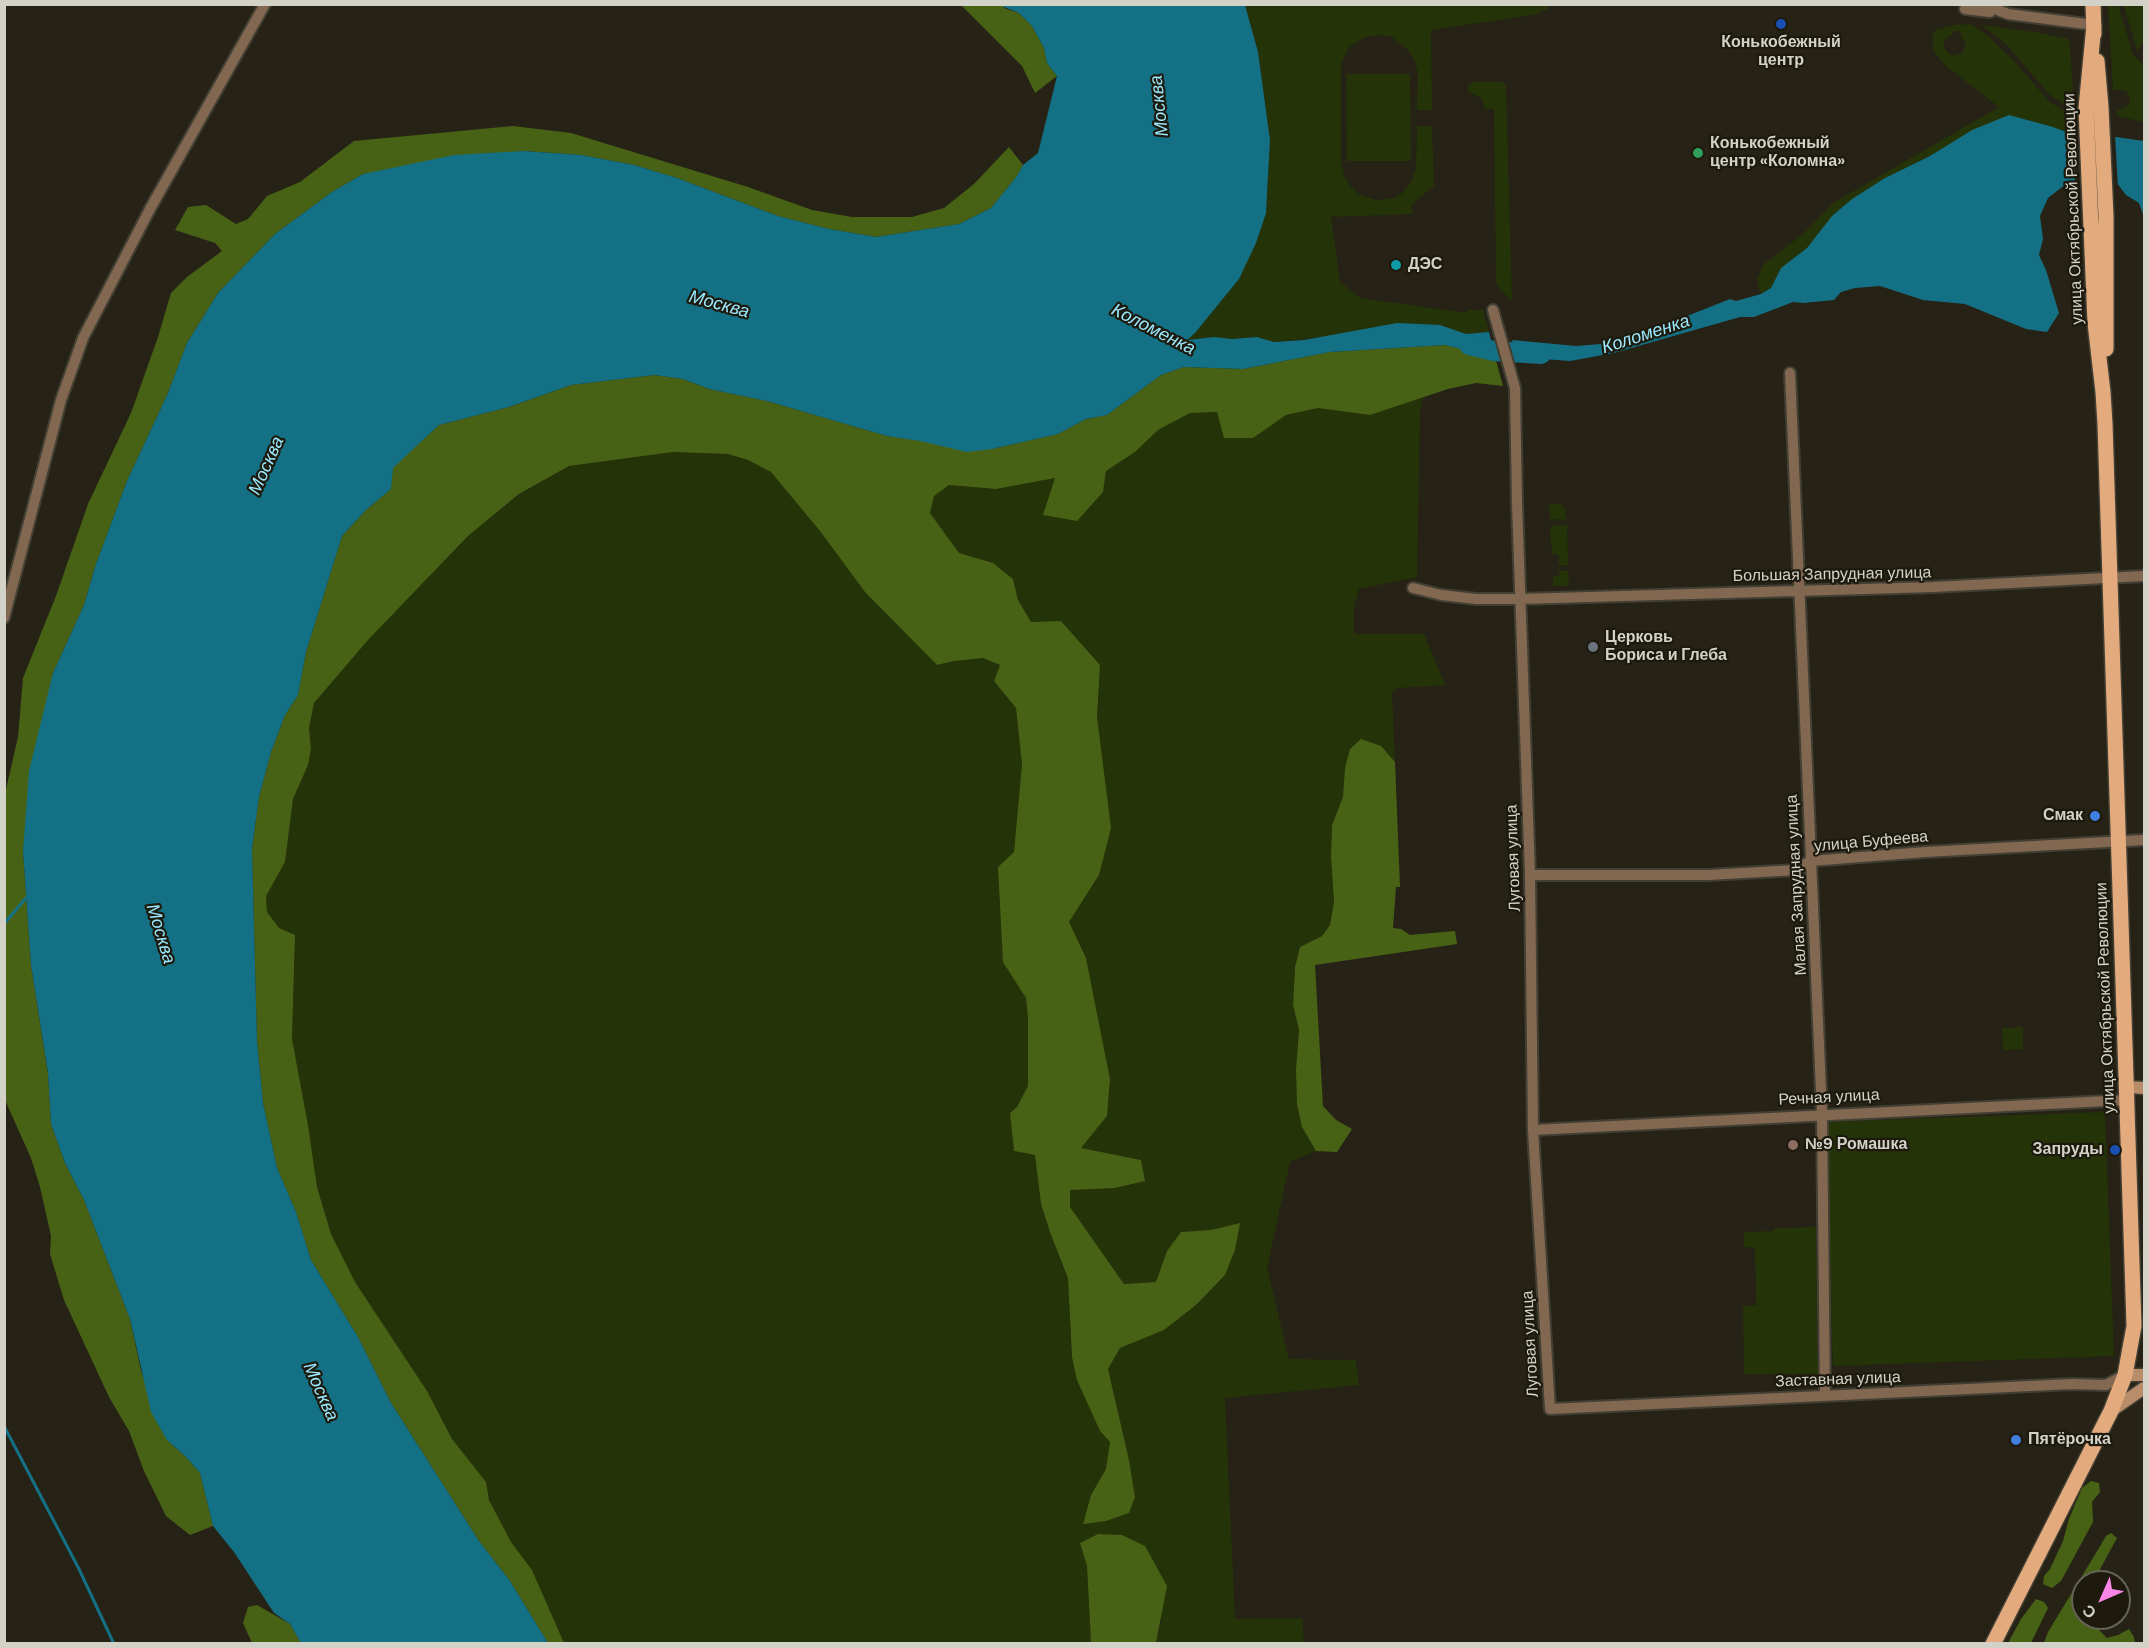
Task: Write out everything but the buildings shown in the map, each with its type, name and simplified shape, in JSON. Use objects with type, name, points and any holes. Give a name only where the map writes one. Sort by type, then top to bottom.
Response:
[{"type":"main road","name":"улица Октябрьской Революции","points":[[1993,1644],[2112,1411],[2125,1375],[2132,1346],[2134,1309],[2103,392],[2107,325],[2098,217],[2093,107],[2093,4]]},
{"type":"main road","name":"Речная улица","points":[[2127,1094],[2145,1088]]},
{"type":"main road","points":[[2134,1309],[2145,1325]]},
{"type":"main road","points":[[2125,1375],[2145,1376]]},
{"type":"main road","points":[[2112,1411],[2145,1388]]},
{"type":"street","points":[[4,618],[61,400],[83,338],[150,209],[265,4]]},
{"type":"street","points":[[1982,4],[2008,14]]},
{"type":"street","points":[[1965,9],[2094,26]]},
{"type":"street","name":"Луговая улица","points":[[1493,310],[1515,388],[1530,875],[1533,1131],[1550,1409]]},
{"type":"street","name":"Малая Запрудная улица","points":[[1790,373],[1822,1114],[1825,1396]]},
{"type":"street","name":"Большая Запрудная улица","points":[[1413,588],[1441,595],[1476,599],[1520,599],[1933,587],[2145,576]]},
{"type":"street","name":"улица Буфеева","points":[[1530,875],[1708,875],[1796,870],[1810,861],[1924,852],[2145,840]]},
{"type":"street","name":"Речная улица","points":[[1533,1131],[2127,1094]]},
{"type":"street","name":"Заставная улица","points":[[1550,1409],[2072,1384],[2106,1385],[2125,1375]]},
{"type":"green space","points":[[961,5],[1004,5],[1004,8],[1019,13],[1032,26],[1044,48],[1047,63],[1057,76],[1035,93],[1022,66]]},
{"type":"green space","points":[[1245,5],[1547,5],[1548,9],[1533,15],[1431,30],[1432,110],[1417,110],[1418,74],[1415,62],[1409,51],[1392,37],[1378,35],[1363,38],[1349,47],[1341,65],[1341,161],[1344,175],[1350,186],[1359,195],[1376,200],[1394,198],[1401,194],[1411,182],[1416,169],[1417,126],[1432,126],[1434,186],[1411,205],[1412,214],[1331,217],[1340,282],[1360,298],[1467,313],[1467,310],[1483,310],[1489,332],[1466,334],[1440,325],[1274,342],[1257,337],[1232,339],[1214,337],[1186,340],[1195,333],[1239,279],[1266,213],[1270,140],[1258,52]]},
{"type":"green space","points":[[2108,5],[2118,5],[2133,55],[2144,65],[2144,122],[2117,116],[2117,110],[2128,106],[2130,100],[2125,90],[2113,90]]},
{"type":"green space","points":[[2124,5],[2144,5],[2144,42],[2137,51]]},
{"type":"green space","points":[[1959,24],[1973,25],[1988,36],[2014,61],[2047,99],[2073,115],[2074,135],[2020,118],[1930,156],[1885,178],[1832,216],[1807,248],[1781,268],[1771,288],[1761,294],[1757,281],[1763,265],[1804,233],[1833,203],[1999,107],[1946,66],[1934,52],[1932,37],[1935,30]],"holes":[[[1954,30],[1961,32],[1966,45],[1962,53],[1954,56],[1947,52],[1943,44]]]},
{"type":"green space","points":[[1981,25],[2068,39],[2073,92],[2064,91],[2064,104],[2050,95],[2005,43]]},
{"type":"green space","points":[[1346,74],[1410,74],[1411,161],[1347,161]]},
{"type":"green space","points":[[1472,82],[1503,82],[1506,86],[1512,300],[1500,290],[1496,282],[1494,109],[1485,109],[1482,99],[1469,92],[1467,87]]},
{"type":"green space","points":[[513,126],[571,133],[748,187],[812,210],[852,217],[912,217],[944,208],[974,184],[1009,147],[1023,165],[991,208],[959,224],[876,237],[829,229],[778,216],[677,178],[634,165],[581,155],[524,151],[363,174],[332,192],[275,234],[218,293],[187,343],[168,393],[127,481],[96,564],[84,605],[53,673],[23,851],[31,965],[48,1074],[51,1124],[65,1163],[84,1200],[130,1319],[141,1371],[167,1440],[200,1473],[213,1526],[190,1535],[166,1516],[144,1471],[129,1431],[109,1397],[64,1300],[50,1254],[51,1236],[40,1187],[31,1158],[5,1100],[4,798],[18,737],[23,678],[56,596],[88,504],[131,413],[171,293],[187,277],[222,251],[215,243],[175,230],[188,207],[206,205],[236,224],[248,219],[267,196],[300,182],[354,141]]},
{"type":"green space","points":[[1445,345],[1495,357],[1503,386],[1476,383],[1448,389],[1370,415],[1318,408],[1286,415],[1253,438],[1224,438],[1217,412],[1190,413],[1158,430],[1135,452],[1106,471],[1103,492],[1077,521],[1043,515],[1055,478],[996,489],[949,485],[934,496],[930,513],[959,553],[993,563],[1013,579],[1018,600],[1031,622],[1061,621],[1100,665],[1097,717],[1111,828],[1099,875],[1069,922],[1086,958],[1110,1079],[1107,1116],[1081,1148],[1141,1160],[1145,1181],[1115,1188],[1070,1190],[1070,1207],[1124,1284],[1156,1282],[1167,1251],[1181,1232],[1211,1230],[1240,1223],[1235,1250],[1225,1275],[1196,1305],[1164,1330],[1120,1348],[1108,1369],[1135,1497],[1129,1513],[1106,1521],[1083,1524],[1091,1495],[1106,1469],[1110,1442],[1100,1431],[1077,1380],[1072,1357],[1068,1278],[1041,1204],[1035,1155],[1014,1151],[1010,1113],[1017,1107],[1028,1086],[1028,1018],[1026,998],[1003,962],[998,867],[1014,852],[1022,764],[1016,708],[994,681],[1000,665],[983,658],[937,665],[865,592],[820,531],[771,472],[748,460],[728,454],[673,452],[569,466],[519,494],[468,536],[368,640],[314,703],[309,728],[311,749],[308,765],[293,799],[285,862],[266,896],[267,912],[279,928],[295,935],[292,1039],[317,1187],[331,1234],[355,1282],[427,1391],[452,1439],[486,1482],[489,1500],[511,1542],[532,1570],[564,1643],[548,1643],[510,1581],[479,1541],[391,1403],[358,1337],[311,1260],[296,1212],[277,1168],[263,1103],[257,1041],[252,849],[259,797],[271,752],[285,715],[298,695],[306,652],[342,536],[366,510],[391,489],[392,468],[439,425],[509,407],[571,385],[654,375],[683,379],[709,389],[767,401],[887,436],[992,449],[1058,434],[1086,419],[1107,415],[1161,375],[1184,367],[1243,369],[1330,352]]},
{"type":"green space","points":[[1423,397],[1420,414],[1417,577],[1359,589],[1354,606],[1354,634],[1424,634],[1445,685],[1397,688],[1392,692],[1395,762],[1381,746],[1345,768],[1343,797],[1332,825],[1331,857],[1334,901],[1330,925],[1322,936],[1300,947],[1295,967],[1293,1005],[1299,1030],[1296,1069],[1297,1104],[1302,1127],[1316,1151],[1290,1162],[1267,1268],[1289,1359],[1356,1360],[1359,1385],[1225,1398],[1235,1619],[1302,1618],[1304,1643],[1156,1643],[1162,1619],[1122,1535],[1098,1534],[1080,1543],[1087,1566],[1091,1643],[564,1643],[532,1570],[511,1542],[489,1500],[486,1482],[452,1439],[427,1391],[355,1282],[331,1234],[317,1187],[292,1039],[295,935],[279,928],[267,912],[266,896],[285,862],[293,799],[308,765],[311,749],[309,728],[314,703],[368,640],[468,536],[520,494],[569,466],[673,452],[728,454],[748,460],[771,472],[820,531],[865,592],[937,665],[983,658],[1001,665],[994,681],[1016,708],[1022,764],[1014,853],[998,867],[1026,998],[1028,1018],[1028,1086],[1017,1108],[1010,1113],[1014,1151],[1035,1155],[1041,1204],[1068,1278],[1072,1357],[1100,1431],[1110,1442],[1106,1469],[1091,1495],[1083,1523],[1106,1521],[1129,1513],[1135,1496],[1108,1369],[1120,1348],[1164,1330],[1196,1305],[1225,1275],[1235,1250],[1239,1223],[1211,1230],[1181,1232],[1167,1251],[1156,1282],[1124,1284],[1070,1207],[1070,1189],[1115,1188],[1145,1181],[1141,1160],[1080,1149],[1107,1116],[1110,1079],[1086,958],[1069,922],[1099,875],[1103,769],[1097,717],[1100,665],[1061,621],[1031,622],[1018,599],[1013,579],[993,563],[959,553],[930,513],[934,496],[949,485],[996,489],[1056,477],[1053,485],[1103,492],[1106,471],[1135,452],[1158,430],[1190,413],[1218,412],[1252,438],[1286,415],[1318,408],[1370,415]]},
{"type":"green space","points":[[1549,504],[1564,506],[1567,520],[1550,519]]},
{"type":"green space","points":[[1567,525],[1568,565],[1559,565],[1558,554],[1552,554],[1550,527]]},
{"type":"green space","points":[[1559,571],[1568,571],[1569,586],[1553,586],[1553,576],[1559,576]]},
{"type":"green space","points":[[1361,739],[1381,746],[1395,762],[1400,887],[1396,887],[1393,928],[1401,929],[1410,935],[1455,931],[1457,944],[1315,965],[1323,1106],[1336,1120],[1352,1129],[1337,1152],[1316,1151],[1302,1127],[1297,1104],[1296,1069],[1299,1030],[1293,1005],[1295,967],[1300,947],[1322,936],[1330,925],[1334,901],[1331,857],[1332,825],[1343,797],[1345,768],[1350,749]]},
{"type":"green space","points":[[2023,1027],[2023,1049],[2003,1050],[2002,1028]]},
{"type":"green space","points":[[2105,1112],[2114,1356],[1833,1366],[1824,1122]]},
{"type":"green space","points":[[1816,1227],[1818,1374],[1744,1374],[1743,1306],[1756,1305],[1755,1248],[1744,1247],[1744,1232],[1774,1231],[1774,1228]]},
{"type":"green space","points":[[2091,1481],[2099,1483],[2100,1492],[2092,1502],[2093,1522],[2061,1581],[2052,1588],[2043,1584],[2044,1576],[2050,1569],[2063,1541],[2082,1488]]},
{"type":"green space","points":[[2111,1533],[2117,1538],[2100,1570],[2085,1570],[2106,1536]]},
{"type":"green space","points":[[1098,1534],[1122,1535],[1145,1546],[1167,1586],[1156,1643],[1091,1643],[1087,1566],[1080,1543]]},
{"type":"green space","points":[[2071,1594],[2071,1630],[2099,1630],[2107,1638],[2130,1630],[2135,1643],[2044,1643]]},
{"type":"green space","points":[[2036,1599],[2044,1602],[2048,1608],[2031,1643],[2008,1643],[2021,1619]]},
{"type":"green space","points":[[257,1605],[290,1624],[301,1643],[252,1643],[243,1623],[248,1607]]},
{"type":"water","name":"Москва","points":[[1004,5],[1245,5],[1258,52],[1270,140],[1266,213],[1256,243],[1239,279],[1187,340],[1214,337],[1232,339],[1257,337],[1274,342],[1304,340],[1397,323],[1440,325],[1466,334],[1489,332],[1495,357],[1445,345],[1330,352],[1243,369],[1184,367],[1161,375],[1107,415],[1086,419],[1058,434],[992,449],[967,452],[887,436],[767,401],[709,389],[683,379],[654,375],[571,385],[509,407],[439,425],[393,468],[391,489],[366,510],[342,536],[306,652],[298,695],[285,715],[271,752],[259,797],[252,849],[257,1041],[263,1103],[277,1168],[296,1212],[311,1260],[358,1337],[391,1403],[479,1541],[510,1581],[548,1643],[301,1643],[290,1624],[274,1613],[234,1552],[213,1526],[200,1473],[167,1440],[151,1412],[130,1319],[84,1200],[65,1163],[51,1124],[48,1073],[31,965],[23,851],[29,771],[53,673],[84,605],[96,564],[127,481],[168,393],[187,343],[218,293],[275,234],[332,192],[363,174],[454,155],[524,151],[581,155],[634,165],[677,178],[778,216],[829,229],[876,237],[959,224],[991,208],[1023,165],[1038,153],[1057,76],[1047,63],[1044,48],[1032,26],[1019,13]]},
{"type":"water","points":[[2009,115],[2074,135],[2144,141],[2144,217],[2139,203],[2126,195],[2117,183],[2080,181],[2066,184],[2048,198],[2040,216],[2043,239],[2039,255],[2059,313],[2047,332],[2026,329],[1965,304],[1923,300],[1880,286],[1855,288],[1841,292],[1834,300],[1793,302],[1754,317],[1740,317],[1614,353],[1570,361],[1517,357],[1512,340],[1576,346],[1601,344],[1672,322],[1730,299],[1736,301],[1761,294],[1771,288],[1781,268],[1807,248],[1832,216],[1852,199],[1972,130]]},
{"type":"pier","points":[[2074,132],[2115,134],[2118,189],[2115,186],[2075,185]]},
{"type":"waterway","name":"Коломенка","points":[[1469,345],[1494,351],[1541,354]]},
{"type":"waterway","points":[[4,924],[26,898]]},
{"type":"waterway","points":[[4,1426],[79,1569],[114,1644]]},
{"type":"place","name":"Конькобежный центр","points":[[1781,24]]},
{"type":"place","name":"Конькобежный центр «Коломна»","points":[[1698,153]]},
{"type":"place","name":"ДЭС","points":[[1396,265]]},
{"type":"place","name":"Церковь Бориса и Глеба","points":[[1593,647]]},
{"type":"place","name":"Смак","points":[[2095,816]]},
{"type":"place","name":"№9 Ромашка","points":[[1793,1145]]},
{"type":"place","name":"Запруды","points":[[2115,1150]]},
{"type":"place","name":"Пятёрочка","points":[[2016,1440]]}]
